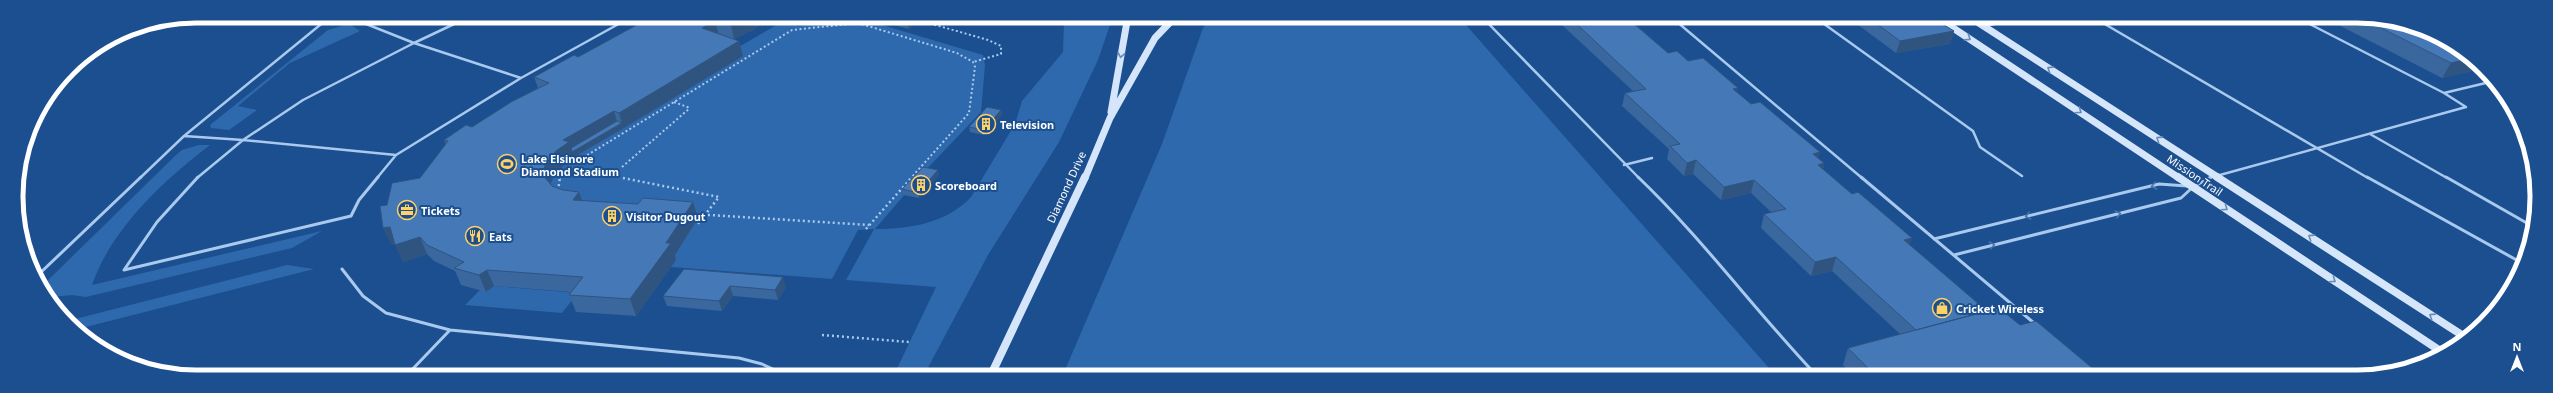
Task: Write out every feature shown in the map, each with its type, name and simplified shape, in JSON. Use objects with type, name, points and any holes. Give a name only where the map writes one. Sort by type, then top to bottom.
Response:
[{"type":"main road","points":[[1110,118],[1127,23]]},
{"type":"main road","name":"Diamond Drive","points":[[993,370],[1091,165],[1110,118],[1155,38],[1169,23]]},
{"type":"main road","name":"Mission Trail","points":[[1946,23],[2438,349]]},
{"type":"main road","name":"Mission Trail","points":[[1979,23],[2461,335]]},
{"type":"lane","points":[[41,272],[184,136],[322,23]]},
{"type":"lane","points":[[364,23],[414,43],[521,78]]},
{"type":"lane","points":[[456,23],[303,100],[243,140],[196,178],[144,237],[124,270],[351,216],[358,200],[396,155],[420,138],[521,78],[620,23]]},
{"type":"lane","points":[[1489,23],[1624,165],[1664,202],[1780,337],[1811,370]]},
{"type":"lane","points":[[1678,23],[2040,329]]},
{"type":"lane","points":[[1823,23],[1973,131],[1980,147],[2022,176]]},
{"type":"lane","points":[[1984,26],[1998,23]]},
{"type":"lane","points":[[2103,23],[2316,149],[2518,261]]},
{"type":"lane","points":[[1954,255],[2181,198],[2193,187],[2215,175],[2316,149],[2466,107],[2444,93],[2308,23]]},
{"type":"lane","points":[[2444,93],[2487,83]]},
{"type":"lane","points":[[2370,134],[2528,224]]},
{"type":"lane","points":[[184,136],[243,140],[396,155]]},
{"type":"lane","points":[[1624,165],[1652,158]]},
{"type":"lane","points":[[1934,239],[2159,184],[2193,187]]},
{"type":"lane","points":[[342,269],[363,296],[386,313],[450,330],[739,358],[762,364],[775,370]]},
{"type":"lane","points":[[412,370],[450,330]]},
{"type":"path","points":[[561,197],[557,188],[558,181],[564,171],[673,102],[792,30],[858,24],[957,53],[973,62],[1001,54],[1001,46],[988,40],[928,23]]},
{"type":"path","points":[[866,230],[969,113],[976,74],[973,62]]},
{"type":"path","points":[[622,167],[690,108],[673,102]]},
{"type":"path","points":[[623,178],[718,197],[702,215],[697,225]]},
{"type":"path","points":[[687,213],[869,225]]},
{"type":"path","points":[[822,335],[909,342]]},
{"type":"shaded area","points":[[780,23],[801,23],[795,26],[824,23],[875,23],[983,55],[985,65],[981,112],[924,172],[875,229],[888,229],[914,226],[939,219],[951,213],[971,197],[1015,124],[1022,101],[1063,52],[1064,23],[1111,23],[1098,60],[1059,142],[988,255],[927,370],[896,370],[936,287],[846,280],[874,229],[858,230],[832,279],[671,267],[671,260],[697,218],[582,212],[549,186],[557,171],[574,157],[743,56],[730,52]]},
{"type":"shaded area","points":[[1207,23],[1464,23],[1771,370],[1065,370],[1162,144],[1203,28]]},
{"type":"shaded area","points":[[345,25],[351,25],[360,31],[290,63],[238,106],[257,110],[229,130],[211,128],[210,125],[328,30]]},
{"type":"shaded area","points":[[199,145],[210,145],[157,190],[141,207],[112,244],[92,285],[322,231],[292,248],[86,297],[72,295],[55,297],[46,282],[182,150]]},
{"type":"shaded area","points":[[287,265],[314,269],[83,328],[75,319]]},
{"type":"shaded area","points":[[494,286],[578,293],[562,313],[465,305],[480,290]]},
{"type":"building","name":"Lake Elsinore Diamond Stadium","points":[[640,23],[711,23],[702,28],[739,41],[619,113],[614,111],[563,140],[569,142],[556,151],[545,165],[543,175],[552,186],[563,190],[579,192],[573,200],[638,204],[643,198],[693,202],[666,243],[671,243],[630,299],[569,295],[583,277],[487,270],[479,275],[454,268],[464,262],[427,245],[420,237],[395,245],[390,227],[383,228],[380,206],[387,205],[392,183],[420,178],[448,141],[444,140],[466,125],[472,127],[511,102],[549,83],[534,77],[574,55],[578,57]]},
{"type":"building","name":"Lake Elsinore Diamond Stadium","points":[[723,23],[735,23],[731,25]]},
{"type":"building","points":[[1575,23],[1633,23],[1668,53],[1677,51],[1688,61],[1703,58],[1738,88],[1733,89],[1751,104],[1760,102],[1820,152],[1813,154],[1824,163],[1818,165],[1852,194],[1858,192],[1912,238],[1904,240],[1987,311],[1916,330],[1836,257],[1815,262],[1764,214],[1786,209],[1754,180],[1724,187],[1696,160],[1687,163],[1670,146],[1680,144],[1625,93],[1646,89]]},
{"type":"building","points":[[1876,23],[1941,23],[1954,31],[1900,41]]},
{"type":"building","points":[[2372,23],[2390,26],[2423,36],[2443,46],[2463,60],[2451,63]]},
{"type":"building","points":[[987,107],[1001,110],[984,130],[969,127]]},
{"type":"building","points":[[617,121],[622,123],[572,152],[571,148]]},
{"type":"building","points":[[923,167],[938,170],[918,193],[902,189]]},
{"type":"building","points":[[684,269],[783,277],[775,290],[730,286],[719,301],[663,296]]},
{"type":"building","points":[[1999,308],[2020,325],[2036,321],[2095,370],[1870,370],[1848,348]]},
{"type":"place","name":"Television","points":[[986,124]]},
{"type":"place","name":"Lake Elsinore Diamond Stadium","points":[[507,164]]},
{"type":"place","name":"Scoreboard","points":[[921,185]]},
{"type":"place","name":"Tickets","points":[[407,210]]},
{"type":"place","name":"Visitor Dugout","points":[[612,216]]},
{"type":"place","name":"Eats","points":[[475,236]]},
{"type":"place","name":"Cricket Wireless","points":[[1942,308]]}]
